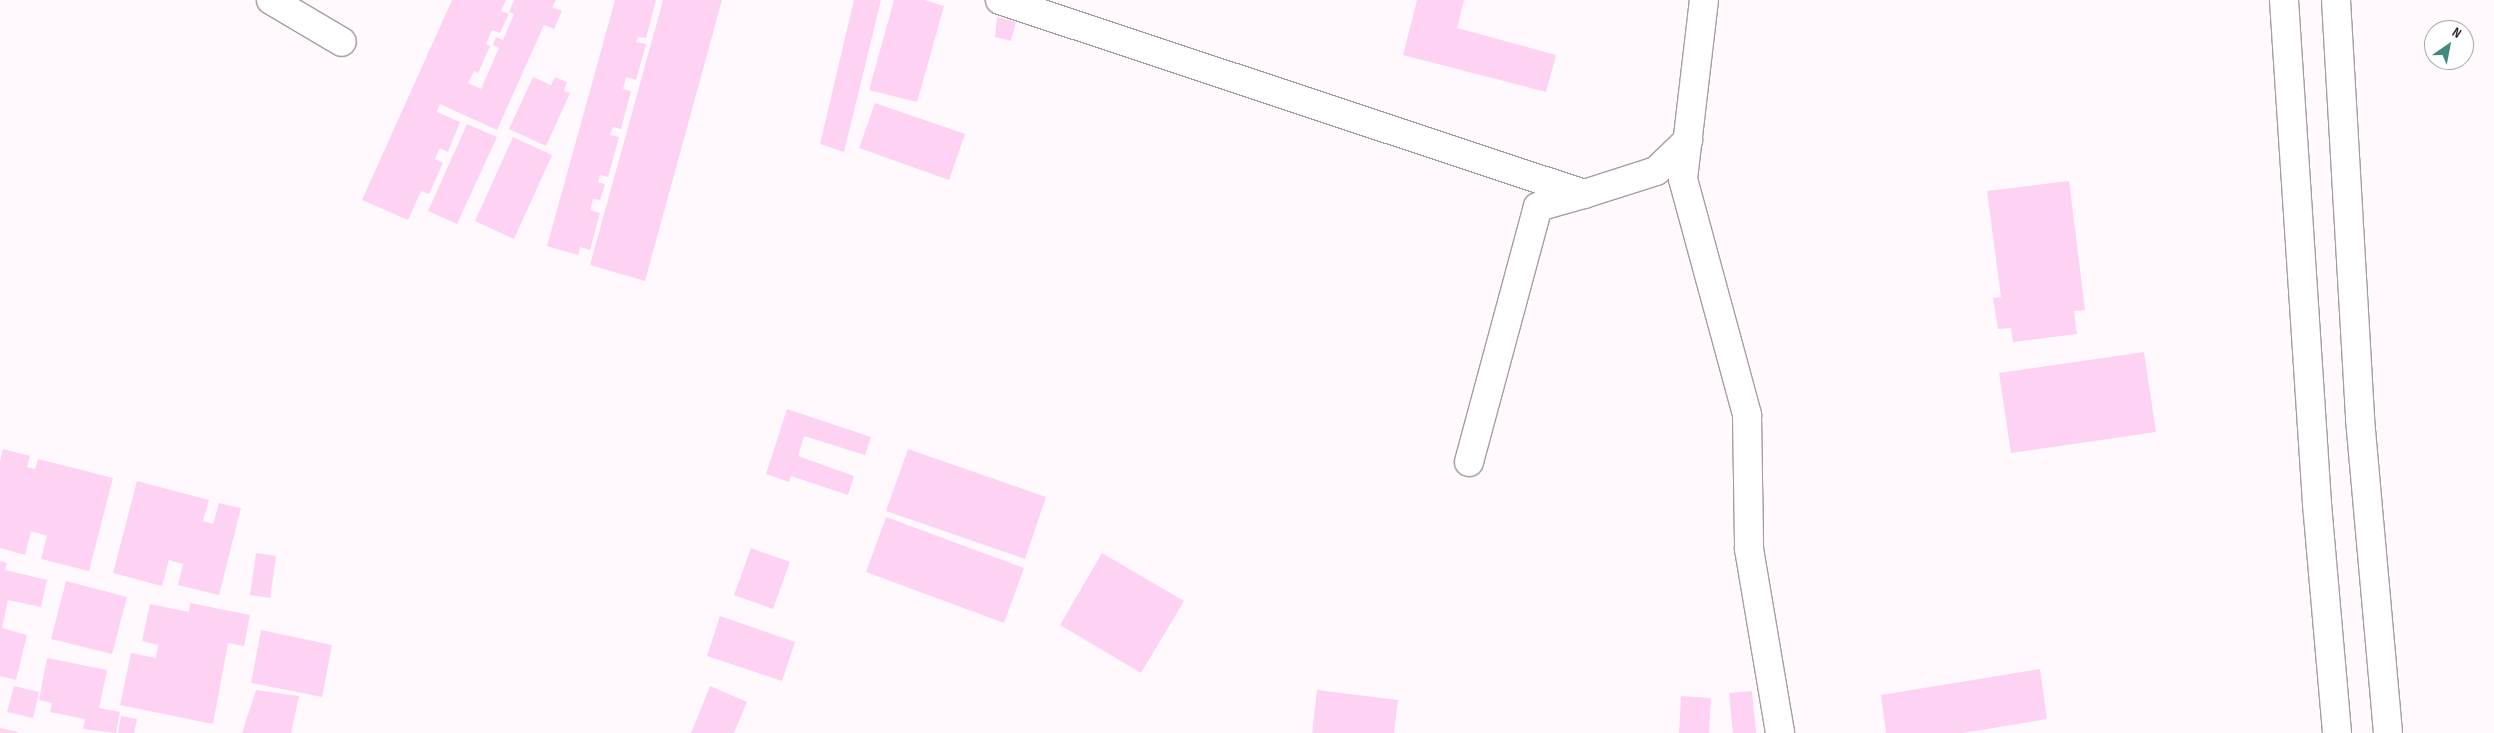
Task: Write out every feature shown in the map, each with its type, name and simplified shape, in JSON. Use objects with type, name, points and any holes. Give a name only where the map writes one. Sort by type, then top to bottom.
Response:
[{"type":"main road","points":[[271,0],[342,42]]},
{"type":"main road","points":[[1000,0],[1584,194]]},
{"type":"main road","points":[[1704,0],[1684,179],[1747,415],[1749,549],[1780,733]]},
{"type":"main road","points":[[2284,0],[2317,504],[2337,733]]},
{"type":"main road","points":[[2336,0],[2360,419],[2388,733]]},
{"type":"main road","points":[[1469,462],[1538,207],[1656,171],[1688,140]]},
{"type":"building","points":[[452,0],[506,0],[501,11],[509,14],[500,33],[492,30],[486,44],[490,46],[478,73],[474,71],[468,83],[481,89],[499,48],[493,45],[496,37],[503,40],[514,14],[509,12],[514,0],[556,0],[552,7],[562,11],[554,29],[544,25],[497,130],[440,104],[437,112],[460,122],[448,152],[440,148],[435,159],[443,163],[429,194],[421,191],[408,220],[362,200]]},
{"type":"building","points":[[615,0],[656,0],[646,38],[638,37],[636,42],[646,44],[636,80],[626,77],[623,89],[631,91],[621,129],[613,127],[610,135],[619,137],[608,177],[600,175],[598,182],[605,184],[600,200],[593,199],[590,210],[600,213],[590,250],[580,247],[578,255],[547,246]]},
{"type":"building","points":[[663,0],[722,0],[645,281],[590,265]]},
{"type":"building","points":[[854,0],[881,0],[844,152],[820,144]]},
{"type":"building","points":[[894,0],[925,0],[944,6],[917,102],[869,90]]},
{"type":"building","points":[[1417,0],[1464,0],[1457,28],[1556,55],[1546,92],[1403,55]]},
{"type":"building","points":[[997,17],[1016,22],[1011,41],[995,37]]},
{"type":"building","points":[[533,77],[551,85],[555,77],[567,82],[564,91],[570,93],[546,146],[509,129]]},
{"type":"building","points":[[875,103],[965,134],[949,180],[859,148]]},
{"type":"building","points":[[467,124],[497,137],[457,224],[428,211]]},
{"type":"building","points":[[513,137],[552,155],[514,239],[475,221]]},
{"type":"building","points":[[2069,181],[2085,310],[2074,311],[2077,334],[2013,342],[2011,328],[1998,329],[1993,298],[2001,297],[1987,191]]},
{"type":"building","points":[[2144,352],[2156,432],[2011,453],[1999,373]]},
{"type":"building","points":[[787,409],[871,437],[865,455],[804,436],[798,456],[854,476],[848,495],[791,476],[789,482],[766,474]]},
{"type":"building","points":[[3,449],[30,456],[27,467],[35,469],[38,459],[113,478],[89,571],[41,559],[47,536],[31,531],[25,555],[0,548],[0,461]]},
{"type":"building","points":[[908,449],[1046,497],[1025,559],[886,511]]},
{"type":"building","points":[[137,481],[209,500],[203,521],[213,524],[219,503],[241,508],[219,595],[178,585],[183,564],[169,560],[162,586],[113,573]]},
{"type":"building","points":[[886,517],[1024,568],[1004,623],[866,572]]},
{"type":"building","points":[[751,548],[790,562],[773,609],[734,595]]},
{"type":"building","points":[[256,553],[276,556],[270,598],[250,595]]},
{"type":"building","points":[[1102,553],[1184,601],[1141,673],[1060,625]]},
{"type":"building","points":[[0,561],[7,563],[5,570],[47,580],[41,607],[8,600],[2,628],[27,635],[16,680],[0,676]]},
{"type":"building","points":[[66,581],[127,597],[112,654],[51,639]]},
{"type":"building","points":[[190,603],[250,615],[244,646],[228,643],[213,724],[120,705],[131,653],[156,658],[158,645],[142,641],[150,604],[189,612]]},
{"type":"building","points":[[720,616],[795,642],[782,681],[707,656]]},
{"type":"building","points":[[261,630],[332,645],[322,697],[251,683]]},
{"type":"building","points":[[47,658],[107,670],[99,708],[120,712],[116,733],[83,729],[85,719],[50,712],[52,703],[39,700]]},
{"type":"building","points":[[2040,669],[2047,719],[1963,733],[1886,733],[1881,695]]},
{"type":"building","points":[[14,686],[39,692],[33,718],[7,712]]},
{"type":"building","points":[[710,686],[747,702],[734,733],[691,733]]},
{"type":"building","points":[[256,690],[299,696],[291,733],[242,733]]},
{"type":"building","points":[[1317,690],[1398,700],[1394,733],[1312,733]]},
{"type":"building","points":[[1752,691],[1756,733],[1733,733],[1729,693]]},
{"type":"building","points":[[1681,696],[1711,698],[1709,733],[1679,733]]},
{"type":"building","points":[[121,716],[137,719],[134,733],[118,733]]},
{"type":"building","points":[[0,728],[18,732],[18,733],[0,733]]}]
